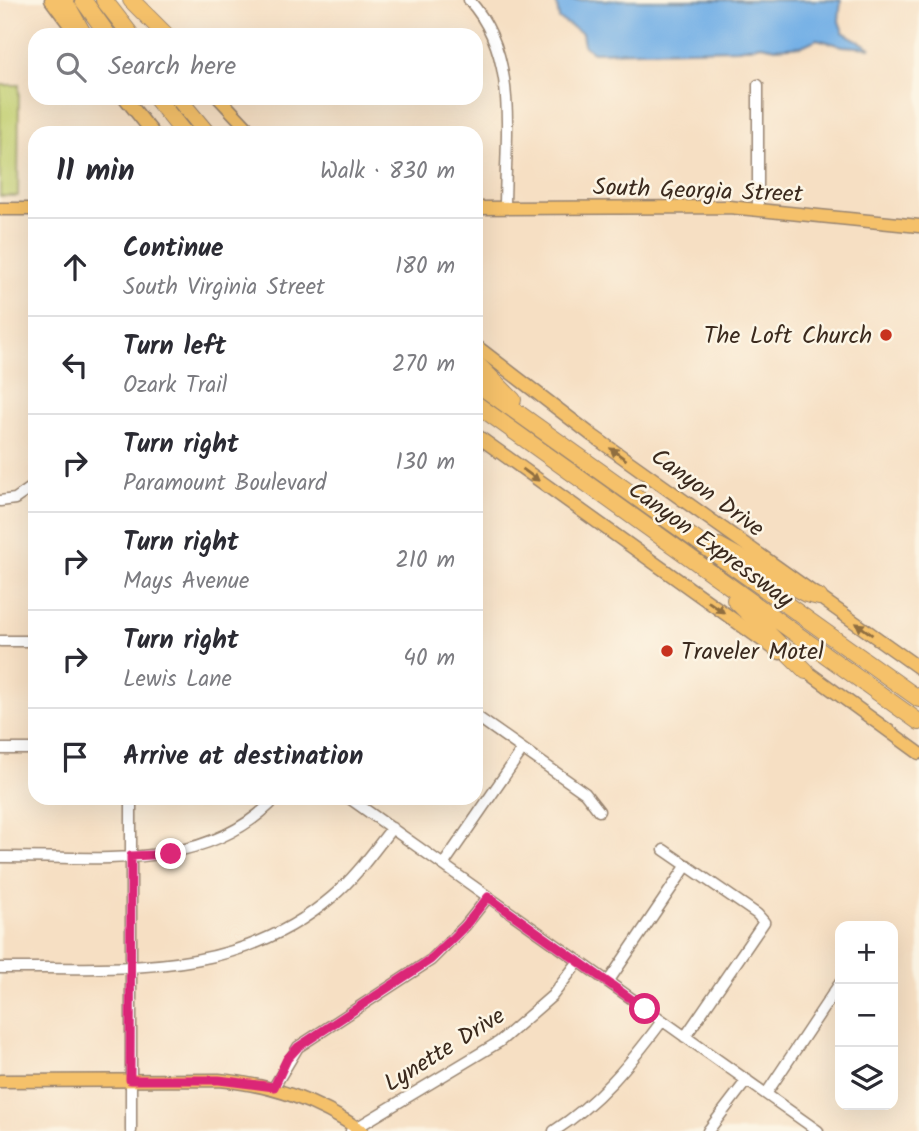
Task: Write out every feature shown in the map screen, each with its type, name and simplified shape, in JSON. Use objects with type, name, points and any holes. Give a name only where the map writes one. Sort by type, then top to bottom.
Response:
[{"type":"highway","points":[[64,0],[80,28]]},
{"type":"highway","points":[[83,0],[103,28]]},
{"type":"highway","points":[[104,0],[126,28]]},
{"type":"highway","points":[[131,0],[159,28]]},
{"type":"highway","points":[[162,105],[178,126]]},
{"type":"highway","points":[[184,105],[201,126]]},
{"type":"highway","points":[[483,370],[538,427]]},
{"type":"highway","name":"Canyon Expressway","points":[[483,388],[919,699]]},
{"type":"highway","name":"Canyon Expressway","points":[[483,409],[919,722]]},
{"type":"highway","points":[[483,416],[514,432]]},
{"type":"highway","points":[[657,513],[806,594],[819,597]]},
{"type":"highway","points":[[664,539],[729,593],[806,671]]},
{"type":"main road","points":[[51,0],[72,28]]},
{"type":"main road","points":[[138,0],[160,28]]},
{"type":"main road","points":[[131,105],[147,126]]},
{"type":"main road","points":[[226,105],[245,126]]},
{"type":"main road","name":"South Georgia Street","points":[[483,208],[758,209],[864,223],[919,226]]},
{"type":"main road","points":[[0,209],[28,209]]},
{"type":"main road","name":"Canyon Drive","points":[[483,351],[593,436],[919,668]]},
{"type":"main road","points":[[483,440],[919,753]]},
{"type":"main road","points":[[0,1081],[219,1080],[274,1087],[317,1104],[357,1130]]},
{"type":"street","points":[[469,0],[489,27],[504,70],[505,208]]},
{"type":"street","points":[[758,85],[758,209]]},
{"type":"street","points":[[0,501],[15,499],[28,490]]},
{"type":"street","points":[[0,641],[28,641]]},
{"type":"street","points":[[483,721],[585,793],[599,811]]},
{"type":"street","points":[[0,749],[28,749]]},
{"type":"street","points":[[443,865],[523,749]]},
{"type":"street","points":[[131,805],[131,1131]]},
{"type":"street","points":[[0,857],[171,854],[212,841],[252,819],[268,805]]},
{"type":"street","points":[[359,805],[818,1131]]},
{"type":"street","points":[[365,809],[368,805]]},
{"type":"street","points":[[0,968],[131,967],[184,964],[222,957],[295,924],[332,897],[359,870],[392,828]]},
{"type":"street","points":[[664,850],[764,922],[685,1037]]},
{"type":"street","points":[[608,982],[687,865]]},
{"type":"street","points":[[274,1087],[287,1059],[298,1047],[430,960],[465,926],[488,897]]},
{"type":"street","name":"Lynette Drive","points":[[357,1130],[499,1042],[552,996],[579,961]]},
{"type":"street","points":[[766,1094],[838,984]]},
{"type":"street","points":[[554,1131],[598,1097],[631,1063],[663,1021]]},
{"type":"street","points":[[708,1131],[747,1080]]},
{"type":"green space","points":[[0,85],[19,85],[18,196],[0,196]]},
{"type":"water","points":[[556,0],[841,0],[839,21],[843,32],[871,48],[843,46],[817,39],[802,46],[776,48],[761,45],[738,49],[593,52],[584,46],[582,33],[559,19]]},
{"type":"place","name":"The Loft Church","points":[[886,335]]},
{"type":"place","name":"Traveler Motel","points":[[667,651]]},
{"type":"route","points":[[171,854],[131,856],[130,1080],[219,1080],[274,1087],[287,1059],[310,1036],[409,976],[430,960],[465,926],[488,897],[645,1009]]}]
